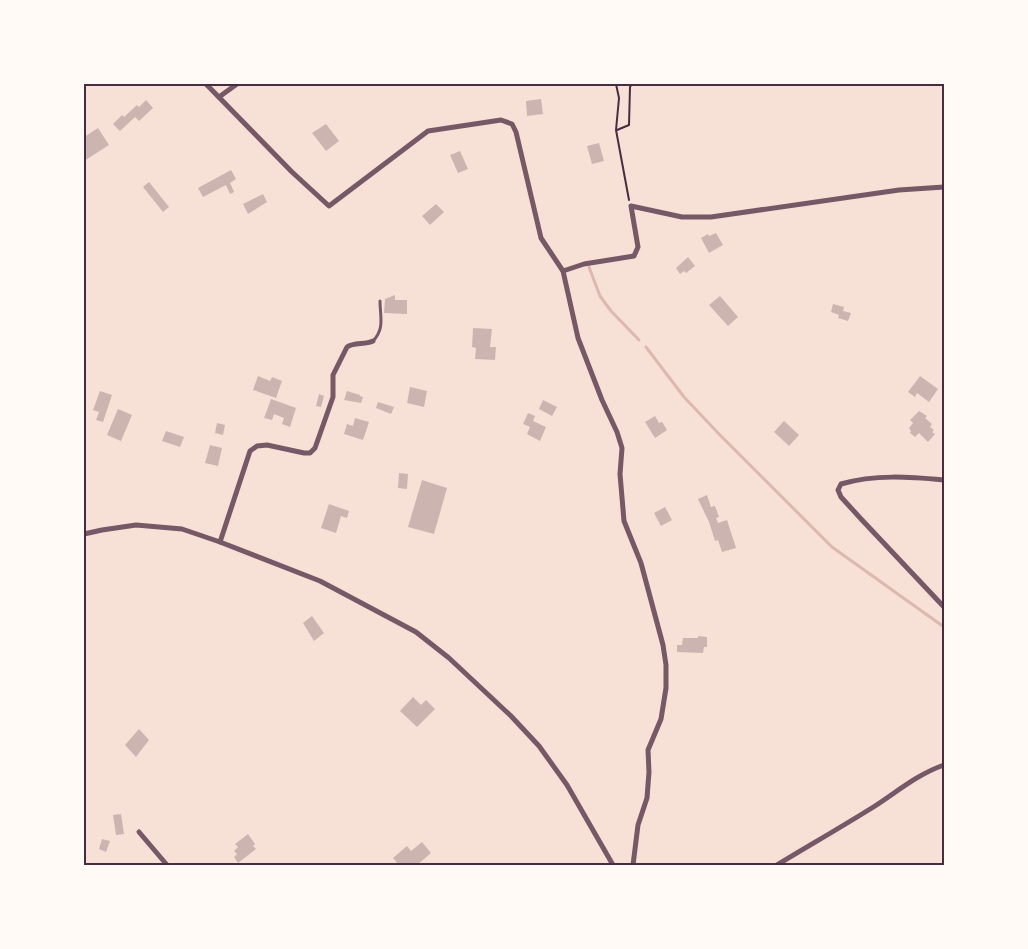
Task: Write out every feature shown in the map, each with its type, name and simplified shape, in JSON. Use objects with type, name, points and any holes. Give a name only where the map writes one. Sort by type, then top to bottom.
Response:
[{"type":"street","points":[[206,84],[292,172],[329,206],[428,131],[500,120],[512,124],[516,132],[541,238],[563,271],[578,338],[602,400],[618,432],[622,448],[620,474],[624,521],[640,563],[663,645],[666,665],[666,688],[661,719],[648,750],[647,798],[638,825],[633,865]]},
{"type":"street","points":[[219,97],[237,84]]},
{"type":"street","points":[[563,271],[584,264],[634,256],[638,247],[631,206],[682,217],[711,217],[899,190],[944,187]]},
{"type":"street","points":[[220,542],[250,451],[256,446],[267,445],[310,453],[315,448],[333,397],[334,375],[347,347],[367,344],[373,341]]},
{"type":"street","points":[[944,480],[897,476],[855,480],[841,484],[838,490],[841,497],[944,607]]},
{"type":"street","points":[[84,534],[136,525],[182,529],[320,581],[416,632],[449,658],[511,716],[539,746],[567,786],[613,865]]},
{"type":"street","points":[[777,865],[884,800],[905,784],[932,769],[944,765]]},
{"type":"street","points":[[139,832],[167,865]]},
{"type":"lane","points":[[373,341],[379,334],[382,326],[380,301]]},
{"type":"path","points":[[616,84],[619,98],[616,130],[631,206]]},
{"type":"path","points":[[616,130],[629,125],[630,87],[632,84]]},
{"type":"building","points":[[541,99],[543,114],[527,116],[526,101]]},
{"type":"building","points":[[146,100],[153,108],[139,121],[135,117],[120,131],[113,124],[122,115],[124,117],[137,105],[139,107]]},
{"type":"building","points":[[326,124],[339,141],[326,151],[312,133]]},
{"type":"building","points":[[98,128],[109,145],[84,161],[84,137]]},
{"type":"building","points":[[599,143],[604,161],[592,164],[587,146]]},
{"type":"building","points":[[460,151],[468,169],[458,173],[450,155]]},
{"type":"building","points":[[231,170],[236,179],[230,183],[234,192],[230,194],[226,185],[203,197],[198,188]]},
{"type":"building","points":[[149,182],[169,207],[163,212],[143,187]]},
{"type":"building","points":[[263,194],[267,202],[248,214],[243,204]]},
{"type":"building","points":[[436,204],[444,212],[430,225],[422,216]]},
{"type":"building","points":[[716,233],[723,245],[709,253],[701,238],[708,234],[709,236]]},
{"type":"building","points":[[688,257],[695,266],[686,273],[684,271],[680,274],[676,268]]},
{"type":"building","points":[[395,295],[395,300],[407,300],[407,314],[384,313],[385,299]]},
{"type":"building","points":[[720,296],[738,317],[728,326],[709,305]]},
{"type":"building","points":[[833,304],[844,307],[843,311],[851,313],[848,321],[838,318],[839,315],[831,312]]},
{"type":"building","points":[[473,328],[492,329],[490,347],[496,347],[495,360],[475,359],[476,348],[472,347]]},
{"type":"building","points":[[258,376],[270,381],[272,377],[282,381],[276,398],[253,390]]},
{"type":"building","points":[[920,376],[938,389],[929,402],[917,393],[915,397],[908,392]]},
{"type":"building","points":[[410,387],[427,391],[424,407],[407,403]]},
{"type":"building","points":[[100,391],[112,395],[103,422],[96,420],[99,412],[93,410]]},
{"type":"building","points":[[347,391],[363,397],[361,403],[344,400]]},
{"type":"building","points":[[319,394],[324,396],[321,407],[316,406]]},
{"type":"building","points":[[271,399],[296,408],[290,427],[282,424],[284,418],[274,414],[272,420],[264,418]]},
{"type":"building","points":[[543,400],[557,407],[552,416],[539,409]]},
{"type":"building","points":[[378,402],[394,407],[391,414],[376,408]]},
{"type":"building","points":[[118,409],[132,415],[121,441],[107,435]]},
{"type":"building","points":[[919,411],[927,416],[925,418],[932,424],[930,427],[934,430],[932,432],[935,434],[928,442],[919,433],[915,437],[910,433],[909,428],[913,423],[910,420]]},
{"type":"building","points":[[528,413],[535,416],[533,421],[546,427],[540,441],[527,434],[530,427],[523,424]]},
{"type":"building","points":[[655,416],[659,423],[662,422],[667,430],[655,438],[645,422]]},
{"type":"building","points":[[355,418],[369,422],[363,440],[344,434],[347,424],[353,426]]},
{"type":"building","points":[[784,421],[799,435],[789,446],[774,432]]},
{"type":"building","points":[[217,423],[225,425],[223,435],[215,433]]},
{"type":"building","points":[[166,431],[184,437],[180,447],[162,441]]},
{"type":"building","points":[[210,445],[222,448],[218,466],[205,463]]},
{"type":"building","points":[[399,473],[408,474],[407,489],[398,488]]},
{"type":"building","points":[[422,480],[447,488],[434,534],[408,527]]},
{"type":"building","points":[[707,495],[711,507],[715,506],[719,517],[716,518],[718,523],[727,520],[736,548],[722,552],[718,540],[715,541],[709,522],[698,499]]},
{"type":"building","points":[[329,504],[349,511],[347,518],[341,516],[336,533],[321,528]]},
{"type":"building","points":[[665,507],[672,520],[661,526],[654,513]]},
{"type":"building","points":[[312,616],[324,633],[314,641],[303,623]]},
{"type":"building","points":[[698,636],[707,637],[707,647],[704,647],[703,653],[677,652],[677,645],[682,645],[683,638],[698,638]]},
{"type":"building","points":[[413,697],[421,705],[426,700],[435,709],[417,727],[400,711]]},
{"type":"building","points":[[139,729],[149,740],[136,757],[125,745]]},
{"type":"building","points":[[121,814],[124,834],[116,835],[113,815]]},
{"type":"building","points":[[248,834],[256,849],[238,863],[234,857],[237,854],[234,851],[238,847],[235,844]]},
{"type":"building","points":[[102,839],[110,841],[106,852],[99,849]]},
{"type":"building","points":[[422,842],[431,853],[417,865],[399,865],[393,858],[407,846],[411,851]]},
{"type":"waterway","points":[[589,267],[600,296],[611,311],[639,340]]},
{"type":"waterway","points":[[646,347],[684,397],[832,547],[944,627]]}]
